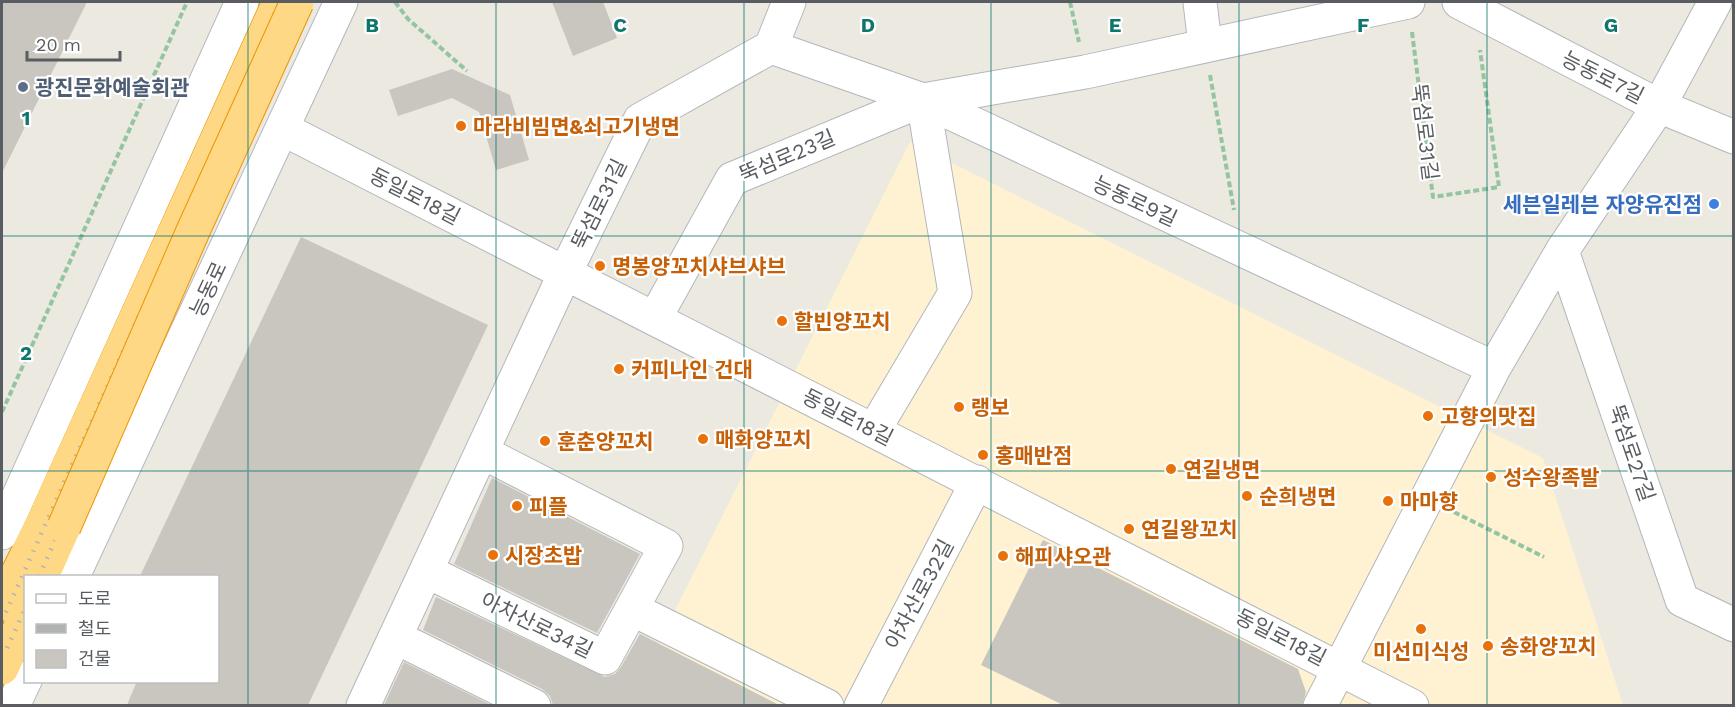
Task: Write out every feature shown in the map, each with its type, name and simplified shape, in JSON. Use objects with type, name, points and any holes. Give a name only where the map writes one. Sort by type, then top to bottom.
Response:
[{"type":"highway","points":[[42,575],[54,522],[279,2]]},
{"type":"highway","points":[[2,605],[54,522],[193,231],[297,2]]},
{"type":"highway","points":[[2,668],[24,618]]},
{"type":"street","points":[[2,534],[242,2]]},
{"type":"street","name":"능동로","points":[[73,575],[341,2]]},
{"type":"street","points":[[771,47],[789,2]]},
{"type":"street","points":[[1200,2],[1205,45]]},
{"type":"street","points":[[1320,705],[1494,369],[1562,251],[1659,106],[1715,2]]},
{"type":"street","name":"능동로7길","points":[[1467,6],[1659,106],[1734,137]]},
{"type":"street","name":"뚝섬로23길","points":[[655,318],[732,179],[923,100],[1085,72],[1205,45],[1410,13]]},
{"type":"street","name":"능동로9길","points":[[771,47],[923,100],[1241,252],[1494,369]]},
{"type":"street","name":"뚝섬로31길","points":[[565,273],[640,120],[771,47]]},
{"type":"street","points":[[874,430],[955,292],[923,100]]},
{"type":"street","name":"동일로18길","points":[[283,129],[1412,705]]},
{"type":"street","name":"뚝섬로27길","points":[[1562,251],[1682,600],[1734,625]]},
{"type":"street","points":[[363,705],[565,273]]},
{"type":"street","name":"아차산로34길","points":[[426,571],[605,658],[666,546],[482,452]]},
{"type":"street","name":"아차산로32길","points":[[861,705],[977,482]]},
{"type":"street","points":[[632,609],[827,705]]},
{"type":"street","points":[[395,637],[534,705]]},
{"type":"street","points":[[13,705],[24,682]]},
{"type":"path","points":[[2,412],[187,2]]},
{"type":"path","points":[[395,2],[408,19],[467,71]]},
{"type":"path","points":[[1070,2],[1085,72]]},
{"type":"path","name":"뚝섬로31길","points":[[1410,13],[1433,197],[1498,187],[1467,6]]},
{"type":"path","points":[[1205,45],[1241,252]]},
{"type":"path","points":[[1428,499],[1544,557]]},
{"type":"shaded area","points":[[910,142],[1543,458],[1623,705],[627,706]]},
{"type":"building","name":"광진문화예술회관","points":[[2,2],[87,2],[2,173]]},
{"type":"building","points":[[552,2],[603,2],[617,38],[573,56]]},
{"type":"building","points":[[452,69],[510,95],[529,160],[496,170],[479,112],[452,98],[398,116],[389,90]]},
{"type":"building","points":[[301,237],[488,325],[308,705],[127,705],[136,683],[219,683],[219,575],[140,575]]},
{"type":"building","points":[[492,478],[640,554],[597,633],[454,564]]},
{"type":"building","points":[[1043,540],[1298,669],[1306,692],[1302,705],[1063,705],[981,665]]},
{"type":"building","points":[[436,597],[605,677],[615,674],[621,667],[640,634],[779,705],[553,705],[550,696],[542,689],[423,630]]},
{"type":"building","points":[[404,662],[491,705],[384,705]]},
{"type":"railway","points":[[2,621],[280,2]]},
{"type":"railway","points":[[39,575],[298,2]]},
{"type":"railway","points":[[7,648],[24,611]]},
{"type":"place","name":"광진문화예술회관","points":[[23,87]]},
{"type":"place","name":"마라비빔면&쇠고기냉면","points":[[461,126]]},
{"type":"place","name":"세븐일레븐 자양유진점","points":[[1714,204]]},
{"type":"place","name":"명봉양꼬치샤브샤브","points":[[600,266]]},
{"type":"place","name":"할빈양꼬치","points":[[782,321]]},
{"type":"place","name":"커피나인 건대","points":[[619,369]]},
{"type":"place","name":"랭보","points":[[959,407]]},
{"type":"place","name":"고향의맛집","points":[[1428,416]]},
{"type":"place","name":"매화양꼬치","points":[[703,439]]},
{"type":"place","name":"훈춘양꼬치","points":[[545,441]]},
{"type":"place","name":"홍매반점","points":[[983,455]]},
{"type":"place","name":"연길냉면","points":[[1171,469]]},
{"type":"place","name":"성수왕족발","points":[[1491,477]]},
{"type":"place","name":"순희냉면","points":[[1247,496]]},
{"type":"place","name":"마마향","points":[[1388,501]]},
{"type":"place","name":"피플","points":[[517,506]]},
{"type":"place","name":"연길왕꼬치","points":[[1129,529]]},
{"type":"place","name":"시장초밥","points":[[493,555]]},
{"type":"place","name":"해피샤오관","points":[[1003,556]]},
{"type":"place","name":"미선미식성","points":[[1421,629]]},
{"type":"place","name":"송화양꼬치","points":[[1488,646]]}]
